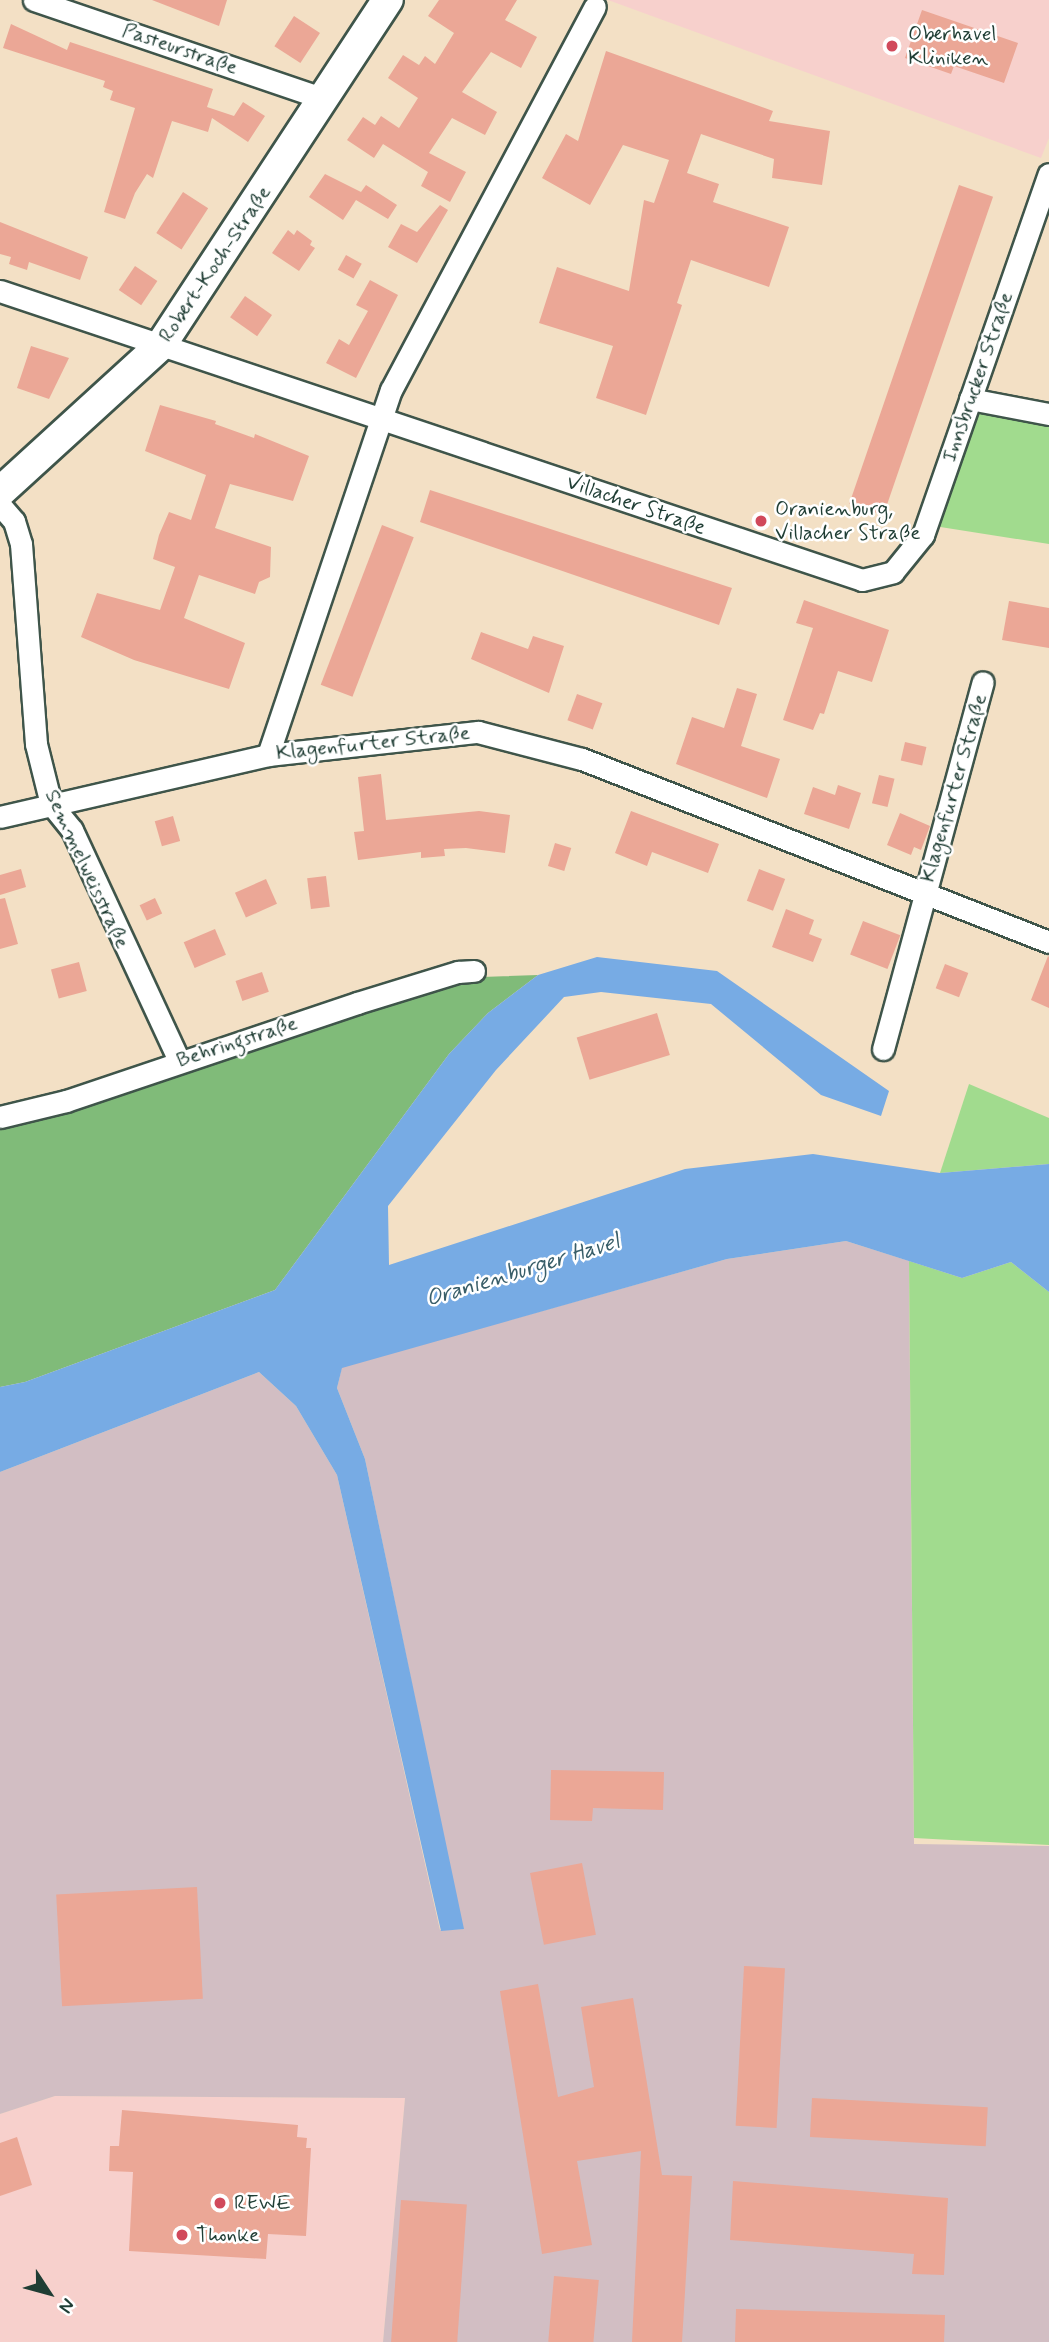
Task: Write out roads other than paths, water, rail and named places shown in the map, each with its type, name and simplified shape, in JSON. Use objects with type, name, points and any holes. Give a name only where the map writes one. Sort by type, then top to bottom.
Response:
[{"type":"street","name":"Pasteurstraße","points":[[34,0],[325,99]]},
{"type":"street","name":"Robert-Koch-Straße","points":[[0,492],[161,345],[388,0]]},
{"type":"street","points":[[268,755],[391,390],[595,7]]},
{"type":"street","name":"Innsbrucker Straße","points":[[893,572],[923,535],[1049,176]]},
{"type":"street","name":"Villacher Straße","points":[[0,292],[862,580],[893,572]]},
{"type":"street","points":[[970,399],[1049,414]]},
{"type":"street","name":"Semmelweisstraße","points":[[0,505],[14,521],[21,544],[36,744],[51,804],[72,830],[179,1061]]},
{"type":"street","name":"Klagenfurter Straße","points":[[883,1049],[983,682]]},
{"type":"street","name":"Klagenfurter Straße","points":[[0,817],[268,755],[478,732],[582,759],[1049,942]]},
{"type":"street","name":"Behringstraße","points":[[0,1117],[66,1101],[179,1061],[458,972],[474,971]]},
{"type":"water","name":"Oranienburger Havel","points":[[597,957],[717,971],[889,1091],[881,1116],[821,1095],[711,1004],[601,992],[564,997],[496,1070],[388,1206],[389,1265],[685,1169],[813,1154],[940,1173],[1049,1164],[1049,1292],[1011,1262],[962,1278],[846,1241],[727,1259],[342,1368],[337,1388],[365,1459],[464,1929],[441,1931],[337,1475],[296,1406],[259,1372],[0,1472],[0,1387],[25,1382],[275,1290],[449,1054],[488,1013],[538,975]]},
{"type":"place","name":"Oberhavel Kliniken","points":[[892,46]]},
{"type":"place","name":"Oranienburg, Villacher Straße","points":[[761,521]]},
{"type":"place","name":"REWE","points":[[220,2203]]},
{"type":"place","name":"Thonke","points":[[182,2235]]}]
